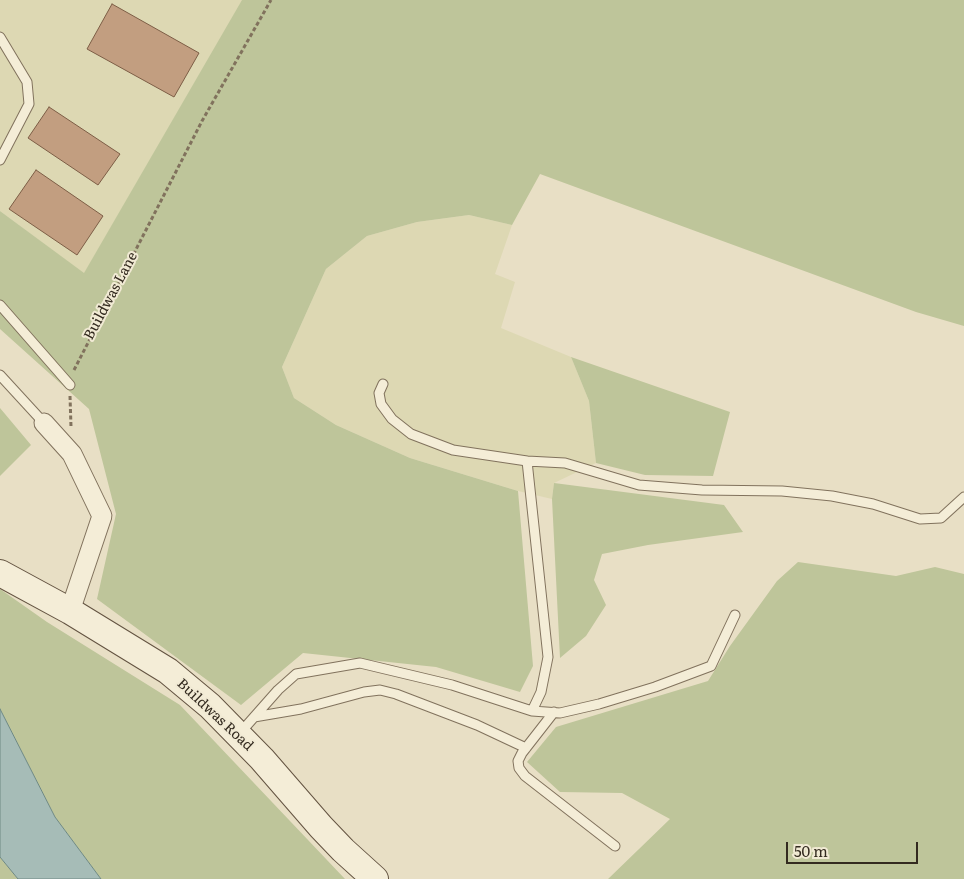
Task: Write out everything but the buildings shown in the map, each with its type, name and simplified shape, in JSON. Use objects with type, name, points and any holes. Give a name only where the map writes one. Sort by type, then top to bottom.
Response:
[{"type":"main road","name":"Buildwas Road","points":[[0,573],[70,611],[168,671],[210,706],[246,726],[262,760],[320,827],[375,879]]},
{"type":"street","points":[[44,423],[72,454],[102,516],[70,611]]},
{"type":"lane","points":[[0,37],[27,82],[29,104],[0,160]]},
{"type":"lane","points":[[0,305],[70,386]]},
{"type":"lane","points":[[0,375],[44,423]]},
{"type":"lane","points":[[383,384],[379,393],[381,404],[392,419],[411,434],[453,450],[527,461],[565,463],[638,486],[702,490],[782,491],[832,496],[873,504],[920,519],[941,518],[964,496]]},
{"type":"lane","points":[[527,461],[548,657],[541,692],[532,711]]},
{"type":"lane","points":[[246,726],[296,674],[360,663],[452,685],[532,711],[560,713],[600,704],[655,688],[711,666],[735,615]]},
{"type":"lane","points":[[246,726],[300,709],[356,694],[380,690],[396,694],[477,725],[526,748]]},
{"type":"lane","points":[[554,712],[526,748],[518,761],[519,768],[525,776],[615,846]]},
{"type":"path","name":"Buildwas Lane","points":[[72,454],[70,386],[75,365],[202,121],[271,0]]},
{"type":"shaded area","points":[[0,0],[243,0],[84,274],[0,211]]},
{"type":"shaded area","points":[[469,215],[512,225],[495,274],[515,282],[501,328],[571,357],[589,401],[596,463],[554,483],[552,499],[518,491],[410,458],[336,425],[294,398],[282,367],[326,269],[367,236],[417,222]]},
{"type":"green space","points":[[242,0],[964,0],[964,326],[916,312],[540,174],[512,225],[469,215],[417,222],[367,236],[326,269],[282,367],[294,398],[336,425],[410,458],[518,491],[533,666],[520,692],[436,667],[303,653],[241,705],[97,599],[116,514],[89,409],[0,329],[0,211],[84,273]]},
{"type":"green space","points":[[571,357],[730,412],[713,476],[645,475],[596,463],[589,401]]},
{"type":"green space","points":[[0,408],[31,445],[0,476]]},
{"type":"green space","points":[[554,483],[724,505],[743,532],[648,545],[602,554],[594,580],[606,605],[586,636],[560,658],[552,499]]},
{"type":"green space","points":[[798,562],[896,576],[935,567],[964,574],[964,879],[608,879],[670,819],[622,793],[560,792],[527,762],[556,727],[708,681],[730,646],[777,581]]},
{"type":"green space","points":[[0,589],[47,622],[180,705],[345,879],[101,879],[55,817],[0,709]]},
{"type":"green space","points":[[0,857],[18,879],[0,879]]},
{"type":"water","points":[[0,709],[55,817],[101,879],[18,879],[0,857]]}]
